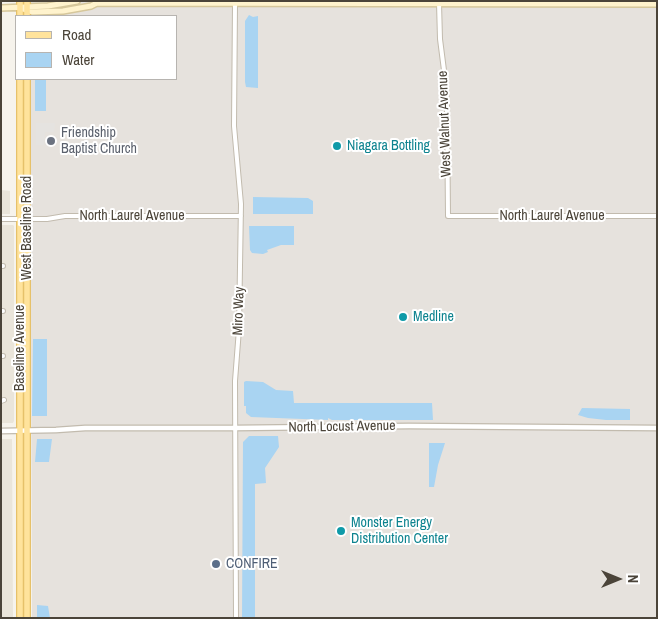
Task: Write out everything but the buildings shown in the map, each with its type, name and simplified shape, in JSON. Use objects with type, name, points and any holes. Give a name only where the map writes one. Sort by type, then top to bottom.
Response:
[{"type":"main road","points":[[27,8],[77,1]]},
{"type":"main road","points":[[1,8],[20,5],[33,12],[62,11],[91,6],[96,2],[235,4],[657,4]]},
{"type":"main road","name":"Baseline Avenue","points":[[20,80],[23,219],[19,430],[20,618]]},
{"type":"main road","name":"West Baseline Road","points":[[27,80],[23,219],[27,430],[27,618]]},
{"type":"street","name":"West Walnut Avenue","points":[[439,3],[440,39],[447,107],[448,216]]},
{"type":"street","name":"Miro Way","points":[[235,4],[234,126],[241,216],[239,329],[235,381],[236,618]]},
{"type":"street","name":"North Laurel Avenue","points":[[1,220],[48,219],[65,216],[241,216]]},
{"type":"street","name":"North Laurel Avenue","points":[[448,216],[657,216]]},
{"type":"street","name":"North Locust Avenue","points":[[1,431],[92,428],[409,426],[657,428]]},
{"type":"shaded area","points":[[30,1],[657,1],[657,618],[32,618],[30,80],[178,80],[178,15],[30,15]]},
{"type":"shaded area","points":[[36,123],[55,123],[54,132],[45,132],[44,145],[36,145]]},
{"type":"shaded area","points":[[1,190],[10,191],[10,214],[1,214]]},
{"type":"shaded area","points":[[1,225],[14,226],[13,423],[1,423]]},
{"type":"shaded area","points":[[1,439],[12,439],[13,618],[1,618]]},
{"type":"water","points":[[249,15],[253,17],[258,16],[258,88],[246,87],[245,82],[245,21]]},
{"type":"water","points":[[35,80],[46,80],[46,111],[35,111]]},
{"type":"water","points":[[253,197],[308,198],[313,201],[313,214],[253,214]]},
{"type":"water","points":[[249,226],[294,226],[294,245],[281,245],[267,250],[268,252],[263,254],[252,253],[250,250]]},
{"type":"water","points":[[33,339],[47,339],[47,416],[32,416]]},
{"type":"water","points":[[244,382],[263,382],[276,390],[293,391],[294,403],[432,403],[433,420],[332,420],[328,418],[328,420],[251,417],[246,413],[246,406],[244,406]]},
{"type":"water","points":[[582,408],[630,409],[630,420],[588,418],[578,415]]},
{"type":"water","points":[[249,436],[278,436],[279,447],[265,468],[266,483],[255,484],[255,618],[242,618],[243,442]]},
{"type":"water","points":[[37,439],[52,439],[49,462],[35,462]]},
{"type":"water","points":[[429,443],[445,443],[434,487],[429,487]]},
{"type":"water","points":[[37,605],[48,606],[50,618],[37,618]]},
{"type":"place","name":"Friendship Baptist Church","points":[[51,141]]},
{"type":"place","name":"Niagara Bottling","points":[[337,146]]},
{"type":"place","name":"Medline","points":[[403,317]]},
{"type":"place","name":"Monster Energy Distribution Center","points":[[341,531]]},
{"type":"place","name":"CONFIRE","points":[[216,564]]}]
